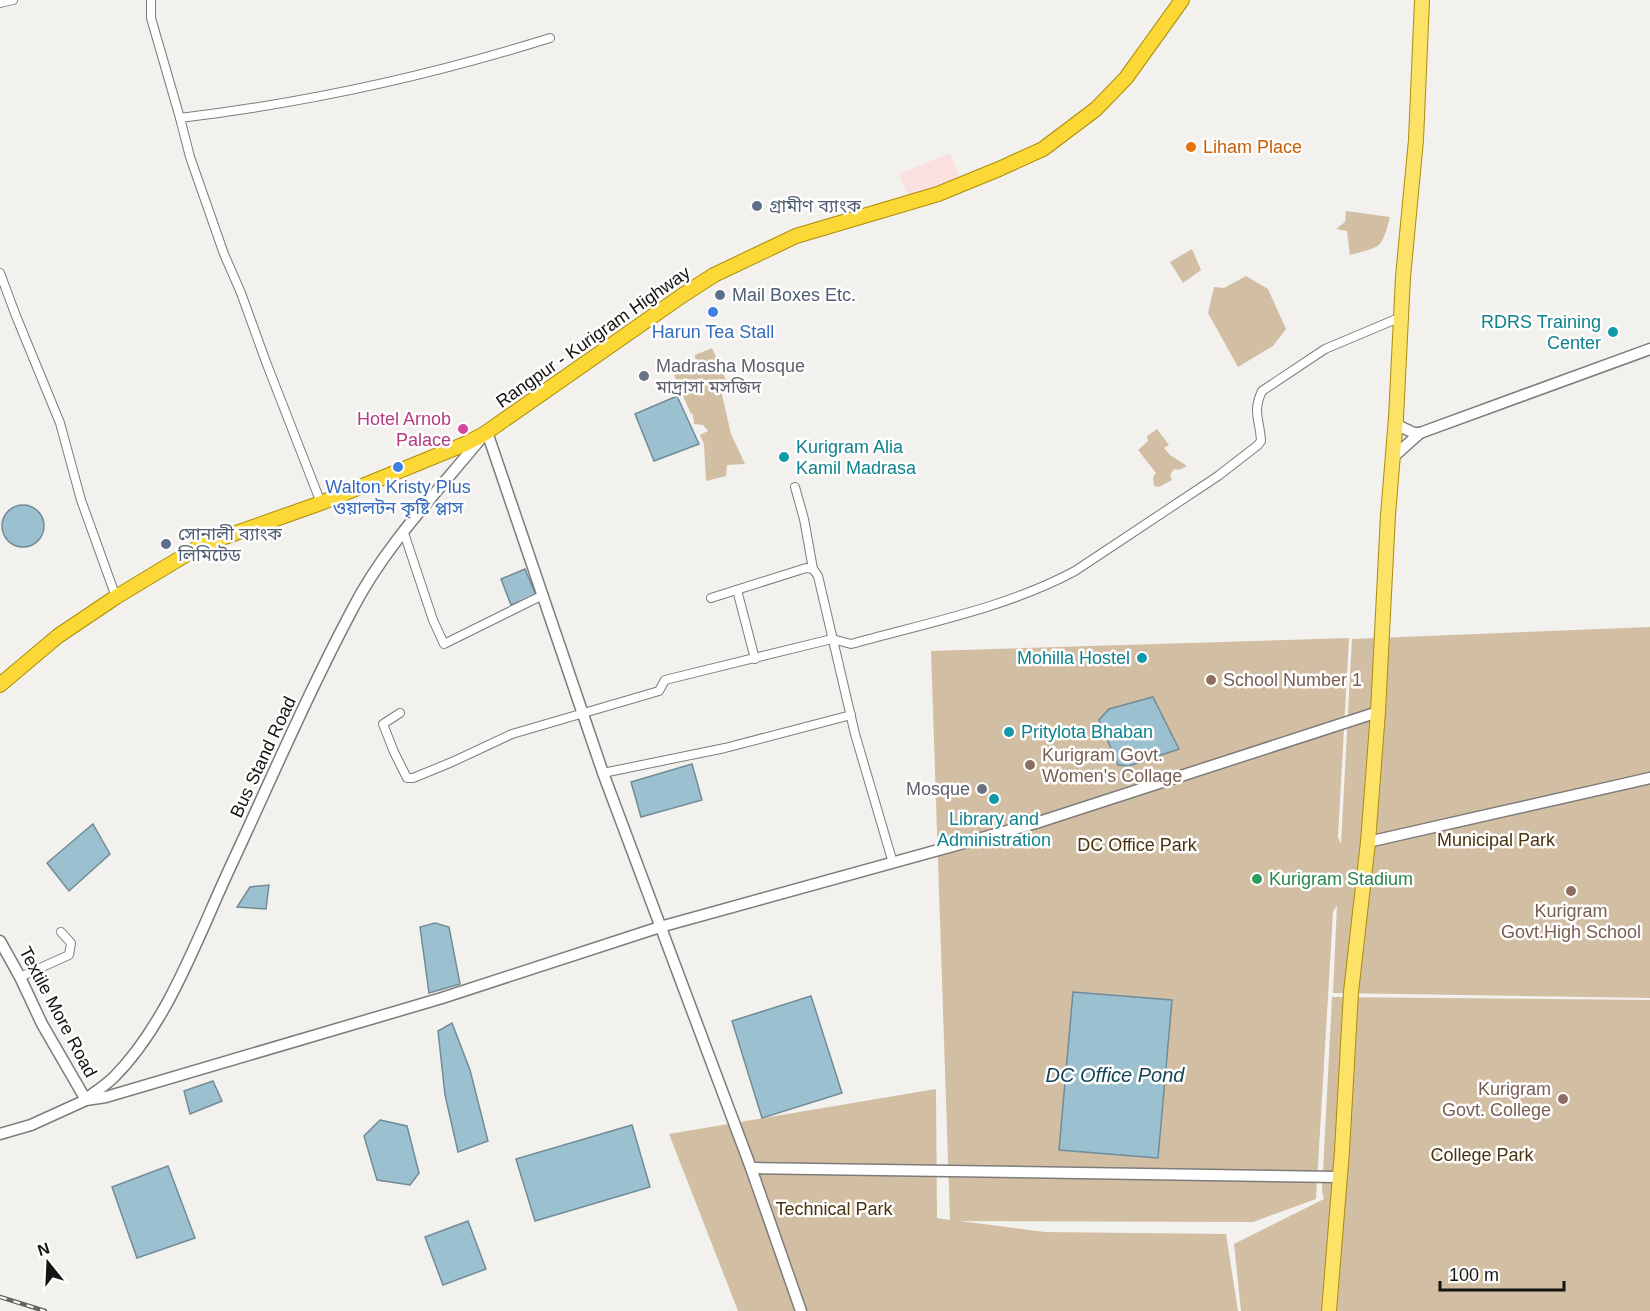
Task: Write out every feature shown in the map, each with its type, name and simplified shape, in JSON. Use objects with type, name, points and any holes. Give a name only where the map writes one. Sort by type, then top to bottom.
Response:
[{"type":"highway","name":"Rangpur - Kurigram Highway","points":[[0,685],[58,636],[116,597],[202,545],[321,502],[465,444],[486,433],[714,275],[796,236],[938,194],[1043,149],[1096,109],[1126,78],[1182,0]]},
{"type":"main road","points":[[1329,1311],[1351,992],[1368,842],[1378,712],[1401,316],[1416,140],[1422,0]]},
{"type":"street","points":[[0,3],[13,0]]},
{"type":"street","points":[[151,0],[151,18],[190,157],[224,254],[321,502]]},
{"type":"street","points":[[180,118],[318,98],[489,57],[550,38]]},
{"type":"street","points":[[0,273],[60,423],[81,500],[116,597]]},
{"type":"street","points":[[400,713],[383,724],[407,778],[413,778],[512,734],[659,691],[665,680],[832,639],[851,644],[968,612],[1054,582],[1075,571],[1218,476],[1258,446],[1261,441],[1256,413],[1257,401],[1262,391],[1325,349],[1401,316]]},
{"type":"street","points":[[1392,458],[1419,433],[1650,349]]},
{"type":"street","points":[[1395,424],[1419,433]]},
{"type":"street","points":[[486,433],[603,772],[751,1168],[801,1311]]},
{"type":"street","name":"Bus Stand Road","points":[[86,1100],[113,1078],[139,1049],[183,973],[316,681],[352,608],[404,532],[486,433]]},
{"type":"street","points":[[795,487],[804,519],[813,569],[818,576],[851,715],[893,862]]},
{"type":"street","points":[[404,532],[433,620],[444,644],[541,596]]},
{"type":"street","points":[[711,598],[806,568],[813,569]]},
{"type":"street","points":[[740,589],[755,659]]},
{"type":"street","points":[[0,1134],[31,1125],[86,1100],[106,1097],[442,998],[660,927],[1036,823],[1378,712]]},
{"type":"street","points":[[603,772],[724,748],[851,715]]},
{"type":"street","points":[[1368,842],[1650,778]]},
{"type":"street","points":[[20,977],[69,955],[71,944],[61,932]]},
{"type":"street","name":"Textile More Road","points":[[0,941],[42,1024],[86,1100]]},
{"type":"street","points":[[751,1168],[1339,1177]]},
{"type":"shaded area","points":[[950,153],[960,178],[909,199],[899,174]]},
{"type":"green space","points":[[1346,211],[1390,217],[1379,245],[1350,255],[1347,231],[1336,229],[1345,222]]},
{"type":"green space","points":[[1192,249],[1201,270],[1183,283],[1170,262]]},
{"type":"green space","points":[[1246,276],[1268,289],[1286,329],[1273,346],[1238,367],[1208,313],[1214,287],[1224,288]]},
{"type":"green space","points":[[712,348],[726,380],[720,386],[731,434],[745,464],[727,465],[726,476],[706,481],[704,444],[700,435],[708,431],[703,425],[694,424],[693,415],[674,375],[696,366],[695,355]]},
{"type":"green space","points":[[1157,429],[1169,445],[1164,448],[1170,455],[1187,466],[1179,470],[1174,469],[1170,475],[1172,480],[1159,487],[1154,486],[1153,477],[1156,473],[1138,450],[1148,441],[1147,436]]},
{"type":"green space","points":[[1650,627],[1650,998],[1333,993],[1337,905],[1333,912],[1316,1199],[1253,1222],[960,1221],[1045,1232],[1226,1234],[1238,1311],[738,1311],[669,1134],[936,1089],[937,1218],[950,1220],[931,651],[1349,638],[1338,837],[1341,844],[1352,639]]},
{"type":"green space","name":"College Park","points":[[1332,997],[1650,1000],[1650,1311],[1241,1311],[1234,1244],[1324,1199],[1322,1191]]},
{"type":"water","points":[[677,396],[699,444],[654,461],[635,414]]},
{"type":"water","points":[[23,505],[31,506],[38,511],[43,518],[43,534],[38,541],[31,546],[23,547],[15,546],[8,541],[3,534],[2,526],[3,518],[8,511],[15,506]]},
{"type":"water","points":[[525,569],[536,595],[511,605],[501,579]]},
{"type":"water","points":[[1153,697],[1179,749],[1129,766],[1118,765],[1099,720],[1109,709]]},
{"type":"water","points":[[692,764],[702,800],[641,817],[631,782]]},
{"type":"water","points":[[93,824],[110,854],[69,891],[47,863]]},
{"type":"water","points":[[269,885],[266,909],[237,907],[250,887]]},
{"type":"water","points":[[435,923],[449,927],[460,984],[429,993],[420,927]]},
{"type":"water","name":"DC Office Pond","points":[[1073,992],[1172,1000],[1158,1158],[1059,1150]]},
{"type":"water","points":[[811,996],[842,1093],[762,1118],[732,1021]]},
{"type":"water","points":[[452,1023],[470,1070],[488,1141],[458,1152],[445,1095],[438,1031]]},
{"type":"water","points":[[213,1081],[222,1101],[190,1114],[184,1091]]},
{"type":"water","points":[[380,1120],[407,1126],[419,1173],[410,1185],[377,1180],[364,1136]]},
{"type":"water","points":[[632,1125],[650,1187],[535,1221],[516,1159]]},
{"type":"water","points":[[168,1166],[195,1238],[137,1258],[112,1187]]},
{"type":"water","points":[[468,1221],[486,1269],[443,1285],[425,1237]]},
{"type":"railway","points":[[0,1297],[45,1311]]},
{"type":"place","name":"Liham Place","points":[[1191,147]]},
{"type":"place","name":"গ্রামীণ ব্যাংক","points":[[757,206]]},
{"type":"place","name":"Mail Boxes Etc.","points":[[720,295]]},
{"type":"place","name":"Harun Tea Stall","points":[[713,312]]},
{"type":"place","name":"RDRS Training Center","points":[[1613,332]]},
{"type":"place","name":"Madrasha Mosque মাদ্রাসা মসজিদ","points":[[644,376]]},
{"type":"place","name":"Hotel Arnob Palace","points":[[463,429]]},
{"type":"place","name":"Kurigram Alia Kamil Madrasa","points":[[784,457]]},
{"type":"place","name":"Walton Kristy Plus ওয়ালটন কৃষ্টি প্লাস","points":[[398,467]]},
{"type":"place","name":"সোনালী ব্যাংক লিমিটেড","points":[[166,544]]},
{"type":"place","name":"Mohilla Hostel","points":[[1142,658]]},
{"type":"place","name":"School Number 1","points":[[1211,680]]},
{"type":"place","name":"Pritylota Bhaban","points":[[1009,732]]},
{"type":"place","name":"Kurigram Govt. Women's Collage","points":[[1030,765]]},
{"type":"place","name":"Mosque","points":[[982,789]]},
{"type":"place","name":"Library and Administration","points":[[994,799]]},
{"type":"place","name":"Kurigram Stadium","points":[[1257,879]]},
{"type":"place","name":"Kurigram Govt.High School","points":[[1571,891]]},
{"type":"place","name":"Kurigram Govt. College","points":[[1563,1099]]},
{"type":"park label","name":"Municipal Park","points":[[1496,840]]},
{"type":"park label","name":"DC Office Park","points":[[1137,845]]},
{"type":"park label","name":"Technical Park","points":[[834,1209]]}]
